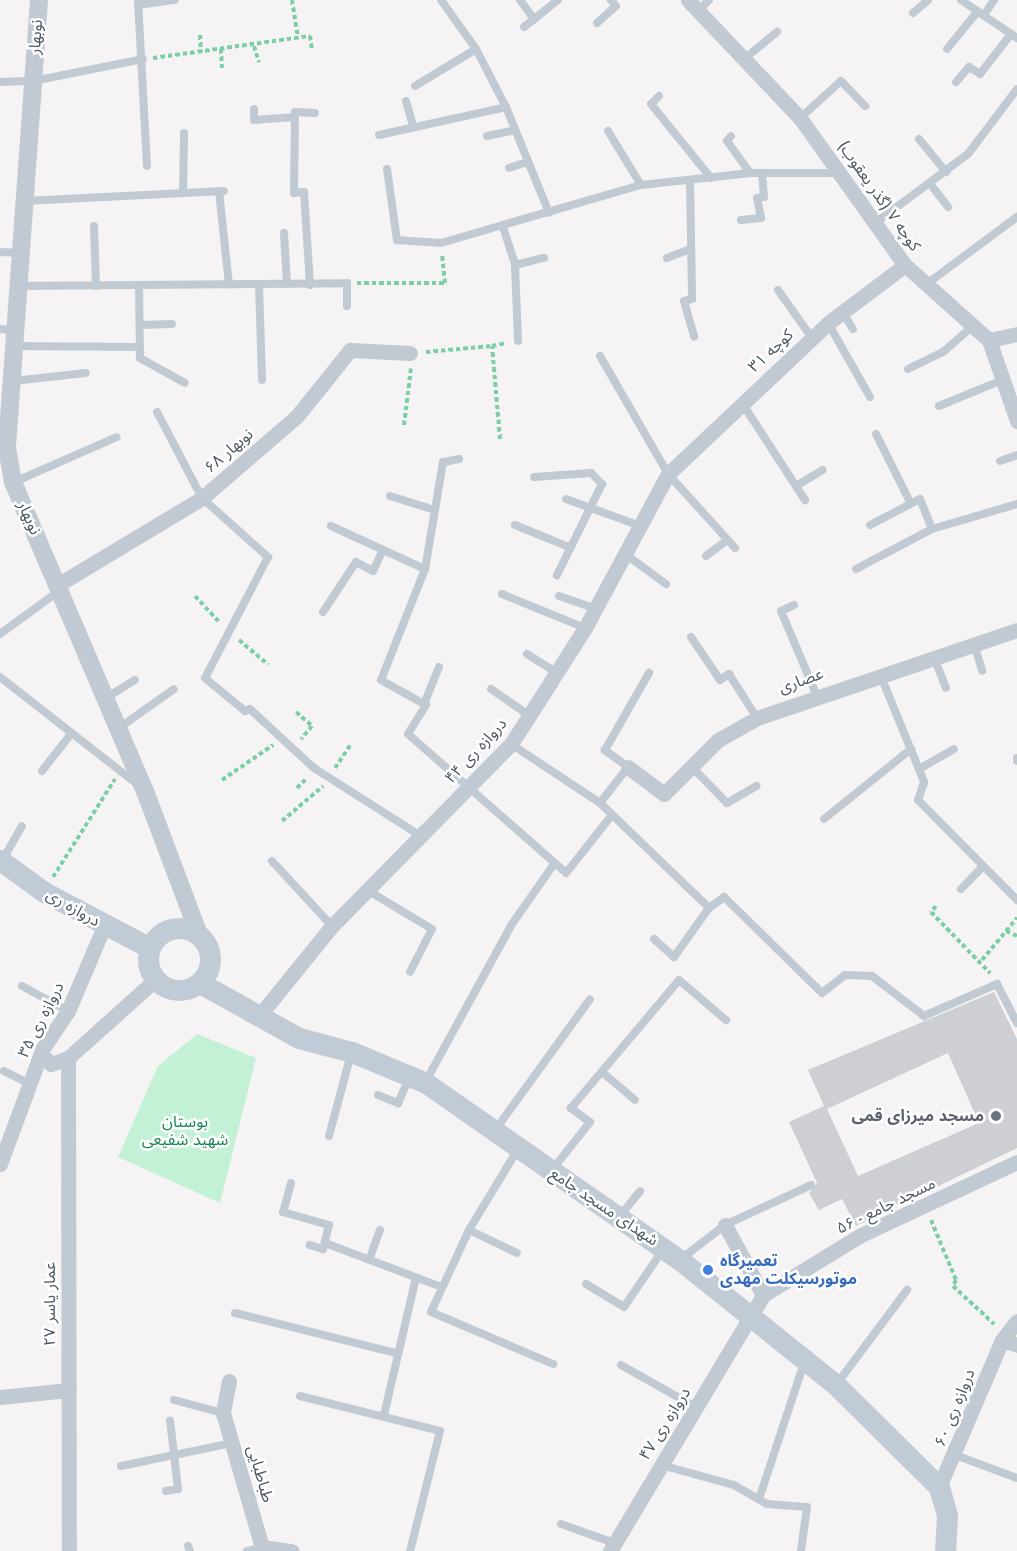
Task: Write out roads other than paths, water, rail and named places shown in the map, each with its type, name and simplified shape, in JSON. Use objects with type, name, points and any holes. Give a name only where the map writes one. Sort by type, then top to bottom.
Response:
[{"type":"main road","name":"دروازه ری","points":[[0,862],[44,892],[104,926],[150,948]]},
{"type":"main road","points":[[171,929],[199,935],[211,958],[200,983],[177,990],[156,980],[150,948],[171,929]]},
{"type":"main road","name":"شهدای مسجد جامع","points":[[200,983],[299,1038],[352,1052],[418,1079],[672,1254],[836,1385],[939,1487],[947,1515],[945,1551]]},
{"type":"street","name":"نوبهار","points":[[39,0],[20,286],[11,335],[13,381],[4,447],[13,482],[146,790],[199,935]]},
{"type":"street","name":"کوچه ۷ (گذر یعقوب)","points":[[699,3],[744,59],[800,118],[843,173],[874,224],[905,265],[976,323],[989,340],[1017,422]]},
{"type":"street","name":"کوچه ۳۱","points":[[668,474],[828,323],[905,265]]},
{"type":"street","points":[[989,340],[1017,334]]},
{"type":"street","name":"نوبهار ۶۸","points":[[60,587],[202,498],[297,416],[350,350],[410,353]]},
{"type":"street","name":"دروازه ری ۴۴","points":[[260,1016],[332,926],[511,744],[531,716],[585,628],[625,555],[638,525],[668,474]]},
{"type":"street","name":"عصاری","points":[[628,767],[664,794],[718,740],[757,717],[816,694],[1017,630]]},
{"type":"street","name":"دروازه ری ۳۵","points":[[0,1164],[6,1130],[30,1084],[41,1054],[68,1011],[104,926]]},
{"type":"street","points":[[41,1054],[51,1064],[68,1058],[156,980]]},
{"type":"street","name":"عمار یاسر ۲۷","points":[[65,1550],[69,1390],[68,1058]]},
{"type":"street","name":"۵۶ - مسجد جامع","points":[[763,1295],[861,1235],[1017,1162]]},
{"type":"street","points":[[725,1225],[763,1295],[752,1316]]},
{"type":"street","name":"دروازه ری ۴۷","points":[[612,1547],[752,1316]]},
{"type":"street","name":"دروازه ری ۶۰","points":[[939,1487],[1010,1343],[1017,1321]]},
{"type":"street","name":"طباطبایی","points":[[230,1382],[223,1413],[262,1547]]},
{"type":"street","points":[[0,1397],[69,1390]]},
{"type":"street","points":[[262,1547],[292,1551]]},
{"type":"lane","points":[[147,166],[143,59],[138,3],[175,0]]},
{"type":"lane","points":[[441,0],[476,49],[506,106],[549,213]]},
{"type":"lane","points":[[520,0],[534,19]]},
{"type":"lane","points":[[524,27],[558,0]]},
{"type":"lane","points":[[597,23],[616,6],[611,0]]},
{"type":"lane","points":[[914,14],[928,0]]},
{"type":"lane","points":[[956,82],[969,67],[980,74],[1014,36],[961,0]]},
{"type":"lane","points":[[947,49],[994,0]]},
{"type":"lane","points":[[744,59],[777,32]]},
{"type":"lane","points":[[415,86],[476,49]]},
{"type":"lane","points":[[0,82],[33,81],[143,59]]},
{"type":"lane","points":[[800,118],[841,81],[865,106]]},
{"type":"lane","points":[[874,224],[931,185],[968,154],[1017,89]]},
{"type":"lane","points":[[659,96],[651,104],[711,178]]},
{"type":"lane","points":[[406,101],[416,130],[506,106]]},
{"type":"lane","points":[[254,109],[254,120],[315,113]]},
{"type":"lane","points":[[295,115],[294,193],[304,192],[310,285]]},
{"type":"lane","points":[[379,135],[413,125]]},
{"type":"lane","points":[[487,136],[515,130]]},
{"type":"lane","points":[[608,131],[641,185]]},
{"type":"lane","points":[[183,193],[184,133]]},
{"type":"lane","points":[[731,136],[727,141],[750,173]]},
{"type":"lane","points":[[919,139],[946,172]]},
{"type":"lane","points":[[509,168],[528,162]]},
{"type":"lane","points":[[387,170],[397,240],[441,243],[503,227],[641,185],[750,173],[843,173]]},
{"type":"lane","points":[[741,220],[761,218],[757,198],[764,197],[762,174]]},
{"type":"lane","points":[[690,180],[692,299],[684,301],[694,336]]},
{"type":"lane","points":[[931,185],[948,207]]},
{"type":"lane","points":[[24,201],[221,191],[229,284]]},
{"type":"lane","points":[[928,283],[1017,217]]},
{"type":"lane","points":[[94,226],[96,286]]},
{"type":"lane","points":[[503,227],[515,265],[518,341]]},
{"type":"lane","points":[[284,233],[287,284]]},
{"type":"lane","points":[[667,258],[691,249]]},
{"type":"lane","points":[[0,252],[21,254]]},
{"type":"lane","points":[[515,265],[544,258]]},
{"type":"lane","points":[[20,286],[346,283],[347,306]]},
{"type":"lane","points":[[259,284],[262,380]]},
{"type":"lane","points":[[139,286],[140,358],[185,383]]},
{"type":"lane","points":[[778,290],[812,338]]},
{"type":"lane","points":[[842,311],[853,330]]},
{"type":"lane","points":[[828,323],[870,397]]},
{"type":"lane","points":[[908,369],[943,352],[976,323]]},
{"type":"lane","points":[[140,326],[172,324]]},
{"type":"lane","points":[[11,335],[140,347]]},
{"type":"lane","points":[[600,357],[668,474],[735,548]]},
{"type":"lane","points":[[13,381],[86,373]]},
{"type":"lane","points":[[939,406],[1002,380]]},
{"type":"lane","points":[[742,403],[805,500]]},
{"type":"lane","points":[[157,412],[202,498],[268,557],[227,631],[205,678],[328,777],[419,835]]},
{"type":"lane","points":[[876,434],[910,502]]},
{"type":"lane","points":[[13,482],[117,437]]},
{"type":"lane","points":[[1000,461],[1017,455]]},
{"type":"lane","points":[[424,704],[381,680],[425,569],[443,462],[459,459]]},
{"type":"lane","points":[[796,486],[823,470]]},
{"type":"lane","points":[[534,477],[591,472],[602,484],[594,505],[569,548],[557,576]]},
{"type":"lane","points":[[390,496],[435,510]]},
{"type":"lane","points":[[566,499],[594,505],[638,525]]},
{"type":"lane","points":[[870,525],[910,502],[920,499],[932,529]]},
{"type":"lane","points":[[856,569],[932,529],[1017,504]]},
{"type":"lane","points":[[515,525],[569,548]]},
{"type":"lane","points":[[331,526],[382,552],[425,569]]},
{"type":"lane","points":[[706,556],[727,540]]},
{"type":"lane","points":[[322,612],[356,562],[373,571],[382,552]]},
{"type":"lane","points":[[625,555],[666,584]]},
{"type":"lane","points":[[0,634],[60,587]]},
{"type":"lane","points":[[502,594],[585,628]]},
{"type":"lane","points":[[559,596],[596,609]]},
{"type":"lane","points":[[794,605],[781,611],[816,694]]},
{"type":"lane","points":[[691,637],[720,680],[729,674],[757,717]]},
{"type":"lane","points":[[974,643],[982,671]]},
{"type":"lane","points":[[527,654],[558,673]]},
{"type":"lane","points":[[934,657],[946,688]]},
{"type":"lane","points":[[439,667],[424,704],[408,734],[554,864],[566,873],[612,815]]},
{"type":"lane","points":[[600,803],[628,767],[605,750],[649,673]]},
{"type":"lane","points":[[879,673],[924,782],[918,800],[981,868],[1017,900]]},
{"type":"lane","points":[[0,677],[70,735],[146,790]]},
{"type":"lane","points":[[106,698],[135,680]]},
{"type":"lane","points":[[119,729],[174,689]]},
{"type":"lane","points":[[491,689],[531,716]]},
{"type":"lane","points":[[42,771],[70,735]]},
{"type":"lane","points":[[511,744],[600,803],[709,908]]},
{"type":"lane","points":[[824,819],[911,749]]},
{"type":"lane","points":[[919,769],[954,749]]},
{"type":"lane","points":[[692,767],[727,802],[756,786]]},
{"type":"lane","points":[[0,862],[22,826]]},
{"type":"lane","points":[[272,861],[332,926]]},
{"type":"lane","points":[[378,1095],[398,1103],[418,1079],[512,924],[554,864]]},
{"type":"lane","points":[[961,889],[981,868]]},
{"type":"lane","points":[[366,890],[432,929],[410,972]]},
{"type":"lane","points":[[654,939],[674,957],[709,908],[720,898],[729,898],[807,984],[822,993],[845,975],[872,976],[924,1016],[997,984],[1017,1023]]},
{"type":"lane","points":[[551,1171],[590,1122],[571,1108],[679,980],[726,1020]]},
{"type":"lane","points":[[22,986],[68,1011]]},
{"type":"lane","points":[[495,1130],[590,999]]},
{"type":"lane","points":[[329,1136],[352,1052]]},
{"type":"lane","points":[[4,1071],[30,1084]]},
{"type":"lane","points":[[602,1072],[635,1100]]},
{"type":"lane","points":[[519,1148],[469,1230],[440,1286],[431,1312],[553,1364]]},
{"type":"lane","points":[[291,1183],[283,1212],[329,1225],[323,1249],[310,1245]]},
{"type":"lane","points":[[586,1284],[624,1307],[672,1254],[725,1225],[812,1185]]},
{"type":"lane","points":[[619,1218],[640,1191]]},
{"type":"lane","points":[[369,1260],[380,1230]]},
{"type":"lane","points":[[469,1230],[517,1253]]},
{"type":"lane","points":[[325,1243],[440,1286]]},
{"type":"lane","points":[[384,1415],[396,1353],[416,1278]]},
{"type":"lane","points":[[836,1385],[907,1290]]},
{"type":"lane","points":[[235,1313],[396,1353]]},
{"type":"lane","points":[[759,1499],[805,1361]]},
{"type":"lane","points":[[621,1365],[697,1408]]},
{"type":"lane","points":[[300,1395],[440,1431],[410,1551]]},
{"type":"lane","points":[[174,1400],[223,1413]]},
{"type":"lane","points":[[166,1491],[178,1489],[170,1420]]},
{"type":"lane","points":[[121,1466],[232,1443]]},
{"type":"lane","points":[[956,1455],[1017,1478]]},
{"type":"lane","points":[[661,1465],[734,1485],[759,1499],[807,1507],[801,1551]]},
{"type":"lane","points":[[561,1524],[612,1547]]},
{"type":"lane","points":[[247,1551],[262,1547]]},
{"type":"place","name":"مسجد میرزای قمی","points":[[996,1116]]},
{"type":"place","name":"تعمیرگاه موتورسیکلت مهدی","points":[[708,1270]]},
{"type":"park label","name":"بوستان شهید شفیعی","points":[[185,1131]]}]
